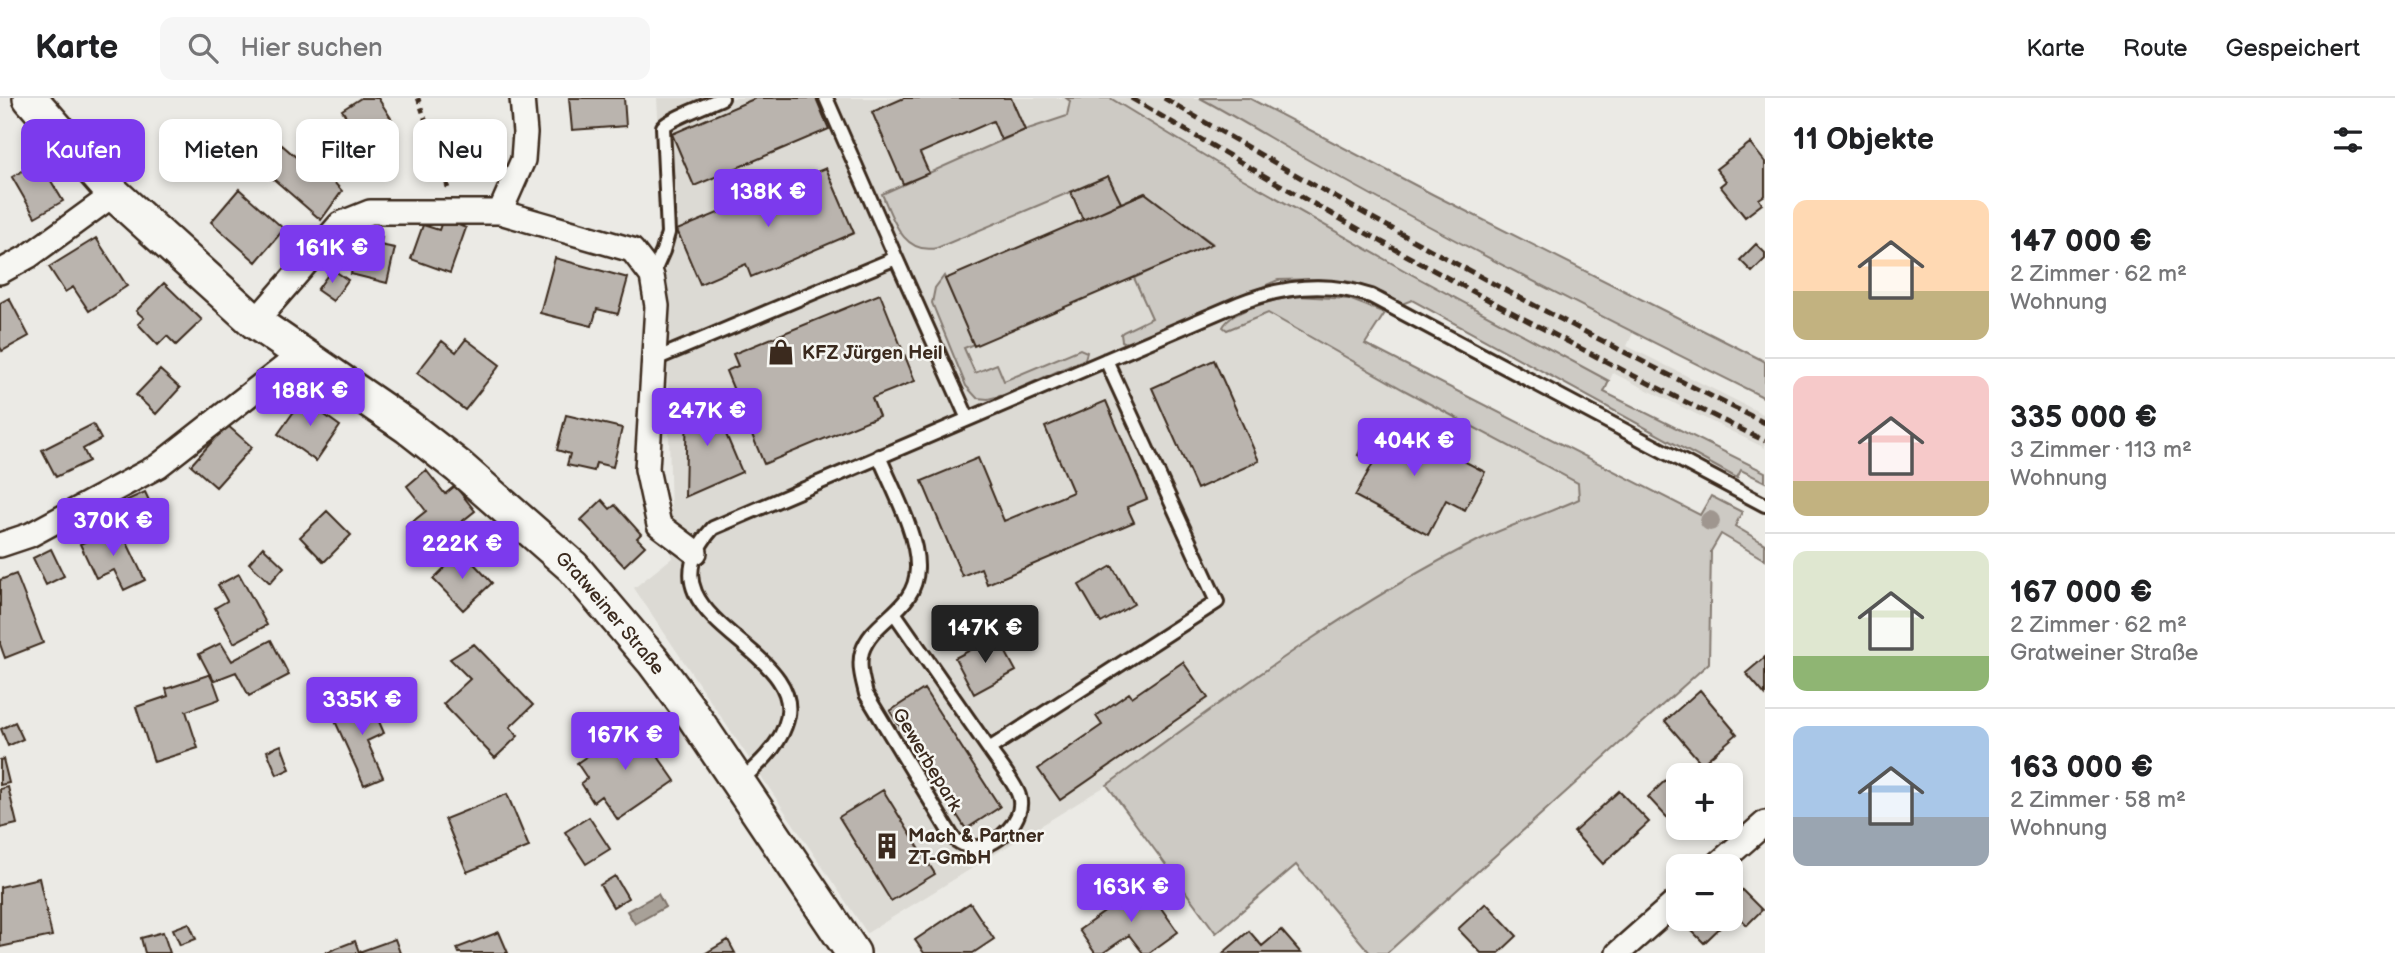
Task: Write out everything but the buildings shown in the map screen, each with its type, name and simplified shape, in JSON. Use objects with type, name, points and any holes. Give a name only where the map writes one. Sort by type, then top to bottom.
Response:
[{"type":"main road","name":"Gratweiner Straße","points":[[30,98],[114,194],[255,322],[408,426],[573,567],[653,661],[688,708],[853,953]]},
{"type":"street","points":[[500,212],[523,160],[525,133],[522,98]]},
{"type":"street","points":[[0,272],[29,256],[114,194]]},
{"type":"street","points":[[255,322],[340,224],[370,212],[500,212],[632,250],[652,276],[657,306],[646,469],[659,525],[695,552]]},
{"type":"street","points":[[0,545],[30,534],[158,466],[300,355]]},
{"type":"street","points":[[1730,854],[1765,823]]},
{"type":"street","points":[[1618,953],[1666,911]]},
{"type":"lane","points":[[652,276],[668,233],[663,127],[667,121],[684,117],[722,98]]},
{"type":"lane","points":[[826,98],[968,419]]},
{"type":"lane","points":[[653,360],[896,258]]},
{"type":"lane","points":[[738,783],[762,761],[780,736],[786,723],[788,702],[770,669],[722,625],[697,596],[691,580],[691,567],[695,552],[713,528],[1261,295],[1298,287],[1337,288],[1371,296],[1765,505]]},
{"type":"lane","points":[[895,614],[989,749],[1217,602],[1106,360]]},
{"type":"lane","name":"Gewerbepark","points":[[879,456],[913,539],[917,569],[912,592],[895,614],[872,632],[862,653],[861,671],[866,694],[953,838],[964,846],[978,847],[990,843],[1006,832],[1017,817],[1020,796],[989,749]]},
{"type":"path","points":[[418,98],[456,212]]},
{"type":"shaded area","points":[[657,98],[1071,98],[1145,193],[1212,244],[1267,313],[1579,484],[1580,500],[1482,539],[1378,596],[1270,666],[1107,785],[867,933],[634,588],[672,558],[664,225]]},
{"type":"shaded area","points":[[1066,98],[1110,98],[1243,179],[1609,381],[1604,392],[1765,472],[1765,482],[1741,470],[1737,478],[1412,300],[1402,304],[1383,293],[1352,282],[1278,280],[1138,341],[1126,343],[1122,341],[1123,332],[1152,318],[1134,278],[1212,243],[1145,193],[1121,203],[1108,176],[937,248],[925,249],[916,246],[901,233],[882,194],[1025,130],[1067,116],[1070,101]]},
{"type":"shaded area","points":[[1093,98],[1200,98],[1337,176],[1633,333],[1627,346],[1765,415],[1765,448],[1613,373],[1604,392]]},
{"type":"shaded area","points":[[1200,98],[1249,98],[1434,195],[1760,359],[1765,362],[1765,398],[1445,234]]},
{"type":"shaded area","points":[[944,276],[974,344],[964,348],[975,373],[997,364],[1004,381],[1080,349],[1087,352],[1085,359],[1004,395],[988,399],[977,398],[966,386],[932,303],[935,288]]},
{"type":"shaded area","points":[[1297,296],[1349,299],[1385,313],[1365,344],[1700,515],[1711,496],[1742,512],[1735,526],[1765,544],[1765,560],[1721,534],[1711,551],[1709,663],[1387,953],[1370,953],[1296,865],[1216,933],[1107,785],[1289,654],[1383,593],[1481,539],[1579,499],[1578,483],[1404,390],[1268,313],[1227,330],[1223,327],[1245,310]]},
{"type":"shaded area","points":[[658,894],[665,907],[635,924],[627,911]]},
{"type":"railway","points":[[1131,98],[1287,189],[1445,276],[1765,441]]},
{"type":"railway","points":[[1164,98],[1312,184],[1462,266],[1765,423]]},
{"type":"place","name":"KFZ Jürgen Heil","points":[[781,352]]},
{"type":"place","name":"Mach & Partner ZT-GmbH","points":[[887,846]]}]
